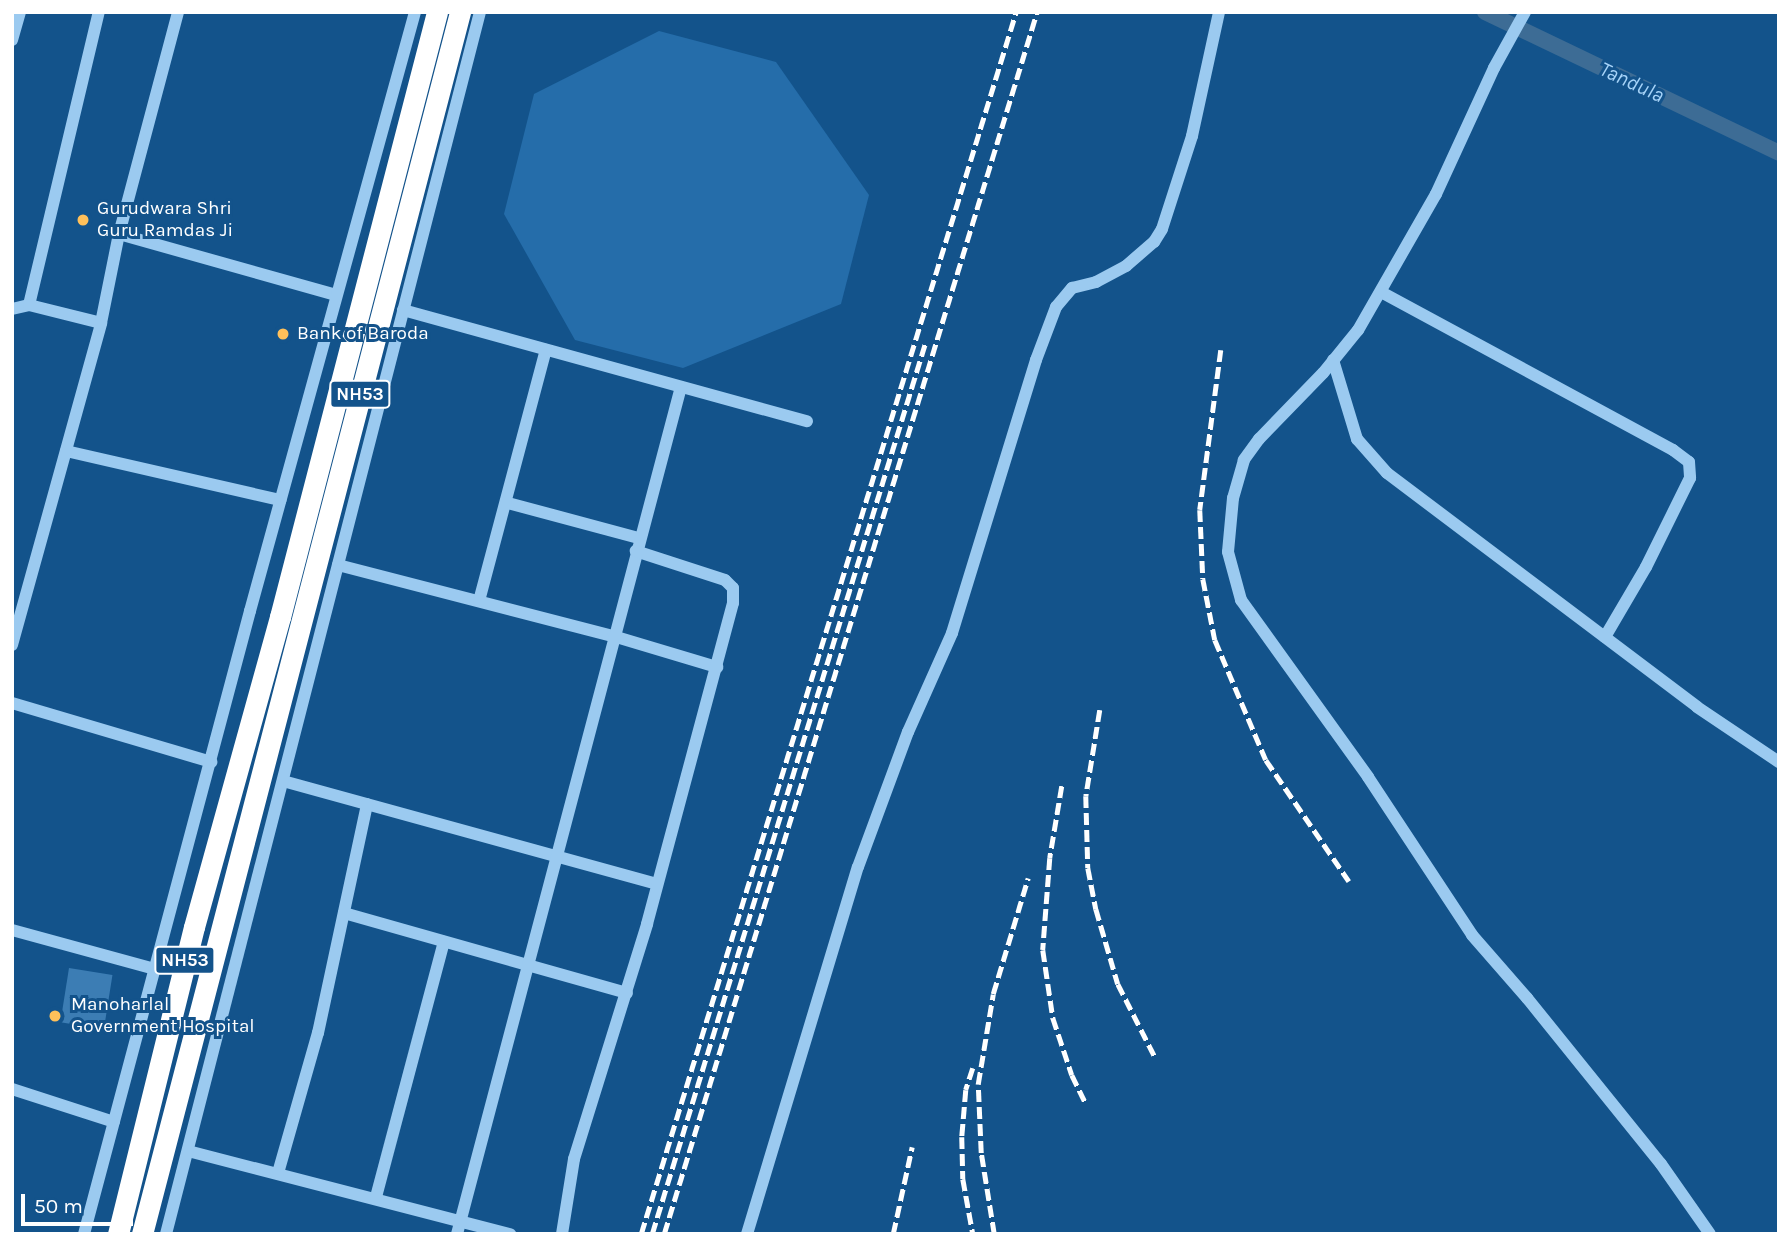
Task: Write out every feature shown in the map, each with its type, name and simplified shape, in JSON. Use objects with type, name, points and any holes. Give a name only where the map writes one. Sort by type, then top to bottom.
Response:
[{"type":"highway","name":"NH53","points":[[118,1234],[194,927],[260,688],[437,12]]},
{"type":"highway","name":"NH53","points":[[142,1234],[460,12]]},
{"type":"street","points":[[12,40],[20,12]]},
{"type":"street","points":[[29,305],[99,12]]},
{"type":"street","points":[[12,645],[101,323],[119,234],[178,12]]},
{"type":"street","points":[[84,1234],[280,500],[415,12]]},
{"type":"street","points":[[166,1234],[480,12]]},
{"type":"street","points":[[747,1234],[858,867],[908,732],[952,633],[1036,360],[1056,307],[1072,288],[1096,282],[1126,266],[1154,242],[1162,229],[1192,136],[1219,12]]},
{"type":"street","points":[[1525,12],[1494,68],[1436,194],[1358,330],[1259,439],[1241,467],[1233,498],[1228,552],[1241,600],[1368,777],[1472,935],[1527,998],[1652,1154],[1710,1234]]},
{"type":"street","points":[[119,234],[337,295]]},
{"type":"street","points":[[1381,292],[1673,450],[1689,462],[1689,478],[1646,567],[1605,637]]},
{"type":"street","points":[[12,309],[29,305],[101,323]]},
{"type":"street","points":[[403,310],[807,421]]},
{"type":"street","points":[[479,601],[508,503],[546,350]]},
{"type":"street","points":[[1333,360],[1357,439],[1387,474],[1697,707],[1779,762]]},
{"type":"street","points":[[457,1234],[529,965],[612,636],[681,387]]},
{"type":"street","points":[[66,451],[280,500]]},
{"type":"street","points":[[508,503],[637,544],[730,584],[733,603],[627,993],[574,1158],[562,1234]]},
{"type":"street","points":[[338,565],[612,636],[717,667]]},
{"type":"street","points":[[12,704],[211,762]]},
{"type":"street","points":[[283,781],[657,884]]},
{"type":"street","points":[[278,1173],[318,1033],[367,804]]},
{"type":"street","points":[[344,913],[627,993]]},
{"type":"street","points":[[12,930],[155,970]]},
{"type":"street","points":[[376,1197],[444,942]]},
{"type":"street","points":[[12,1089],[114,1122]]},
{"type":"street","points":[[188,1151],[376,1197],[510,1234]]},
{"type":"shaded area","points":[[659,31],[776,62],[869,195],[841,304],[683,368],[575,340],[504,214],[534,94]]},
{"type":"building","points":[[69,968],[112,975],[104,1029],[60,1022]]},
{"type":"waterway","name":"Tandula","points":[[1485,12],[1779,153]]},
{"type":"railway","points":[[641,1234],[1016,12]]},
{"type":"railway","points":[[664,1234],[1037,12]]},
{"type":"railway","points":[[652,1234],[925,344]]},
{"type":"railway","points":[[1221,350],[1200,510],[1203,579],[1215,640],[1266,760],[1349,881]]},
{"type":"railway","points":[[1100,710],[1086,796],[1088,868],[1096,909],[1118,984],[1155,1057]]},
{"type":"railway","points":[[1062,786],[1050,858],[1043,950],[1053,1018],[1072,1075],[1086,1104]]},
{"type":"railway","points":[[994,1234],[981,1153],[978,1084],[993,994],[1028,878]]},
{"type":"railway","points":[[973,1068],[966,1090],[962,1137],[963,1179],[973,1234]]},
{"type":"railway","points":[[893,1234],[912,1147]]},
{"type":"place","name":"Gurudwara Shri Guru Ramdas Ji","points":[[83,220]]},
{"type":"place","name":"Bank of Baroda","points":[[283,334]]},
{"type":"place","name":"Manoharlal Government Hospital","points":[[55,1016]]}]
